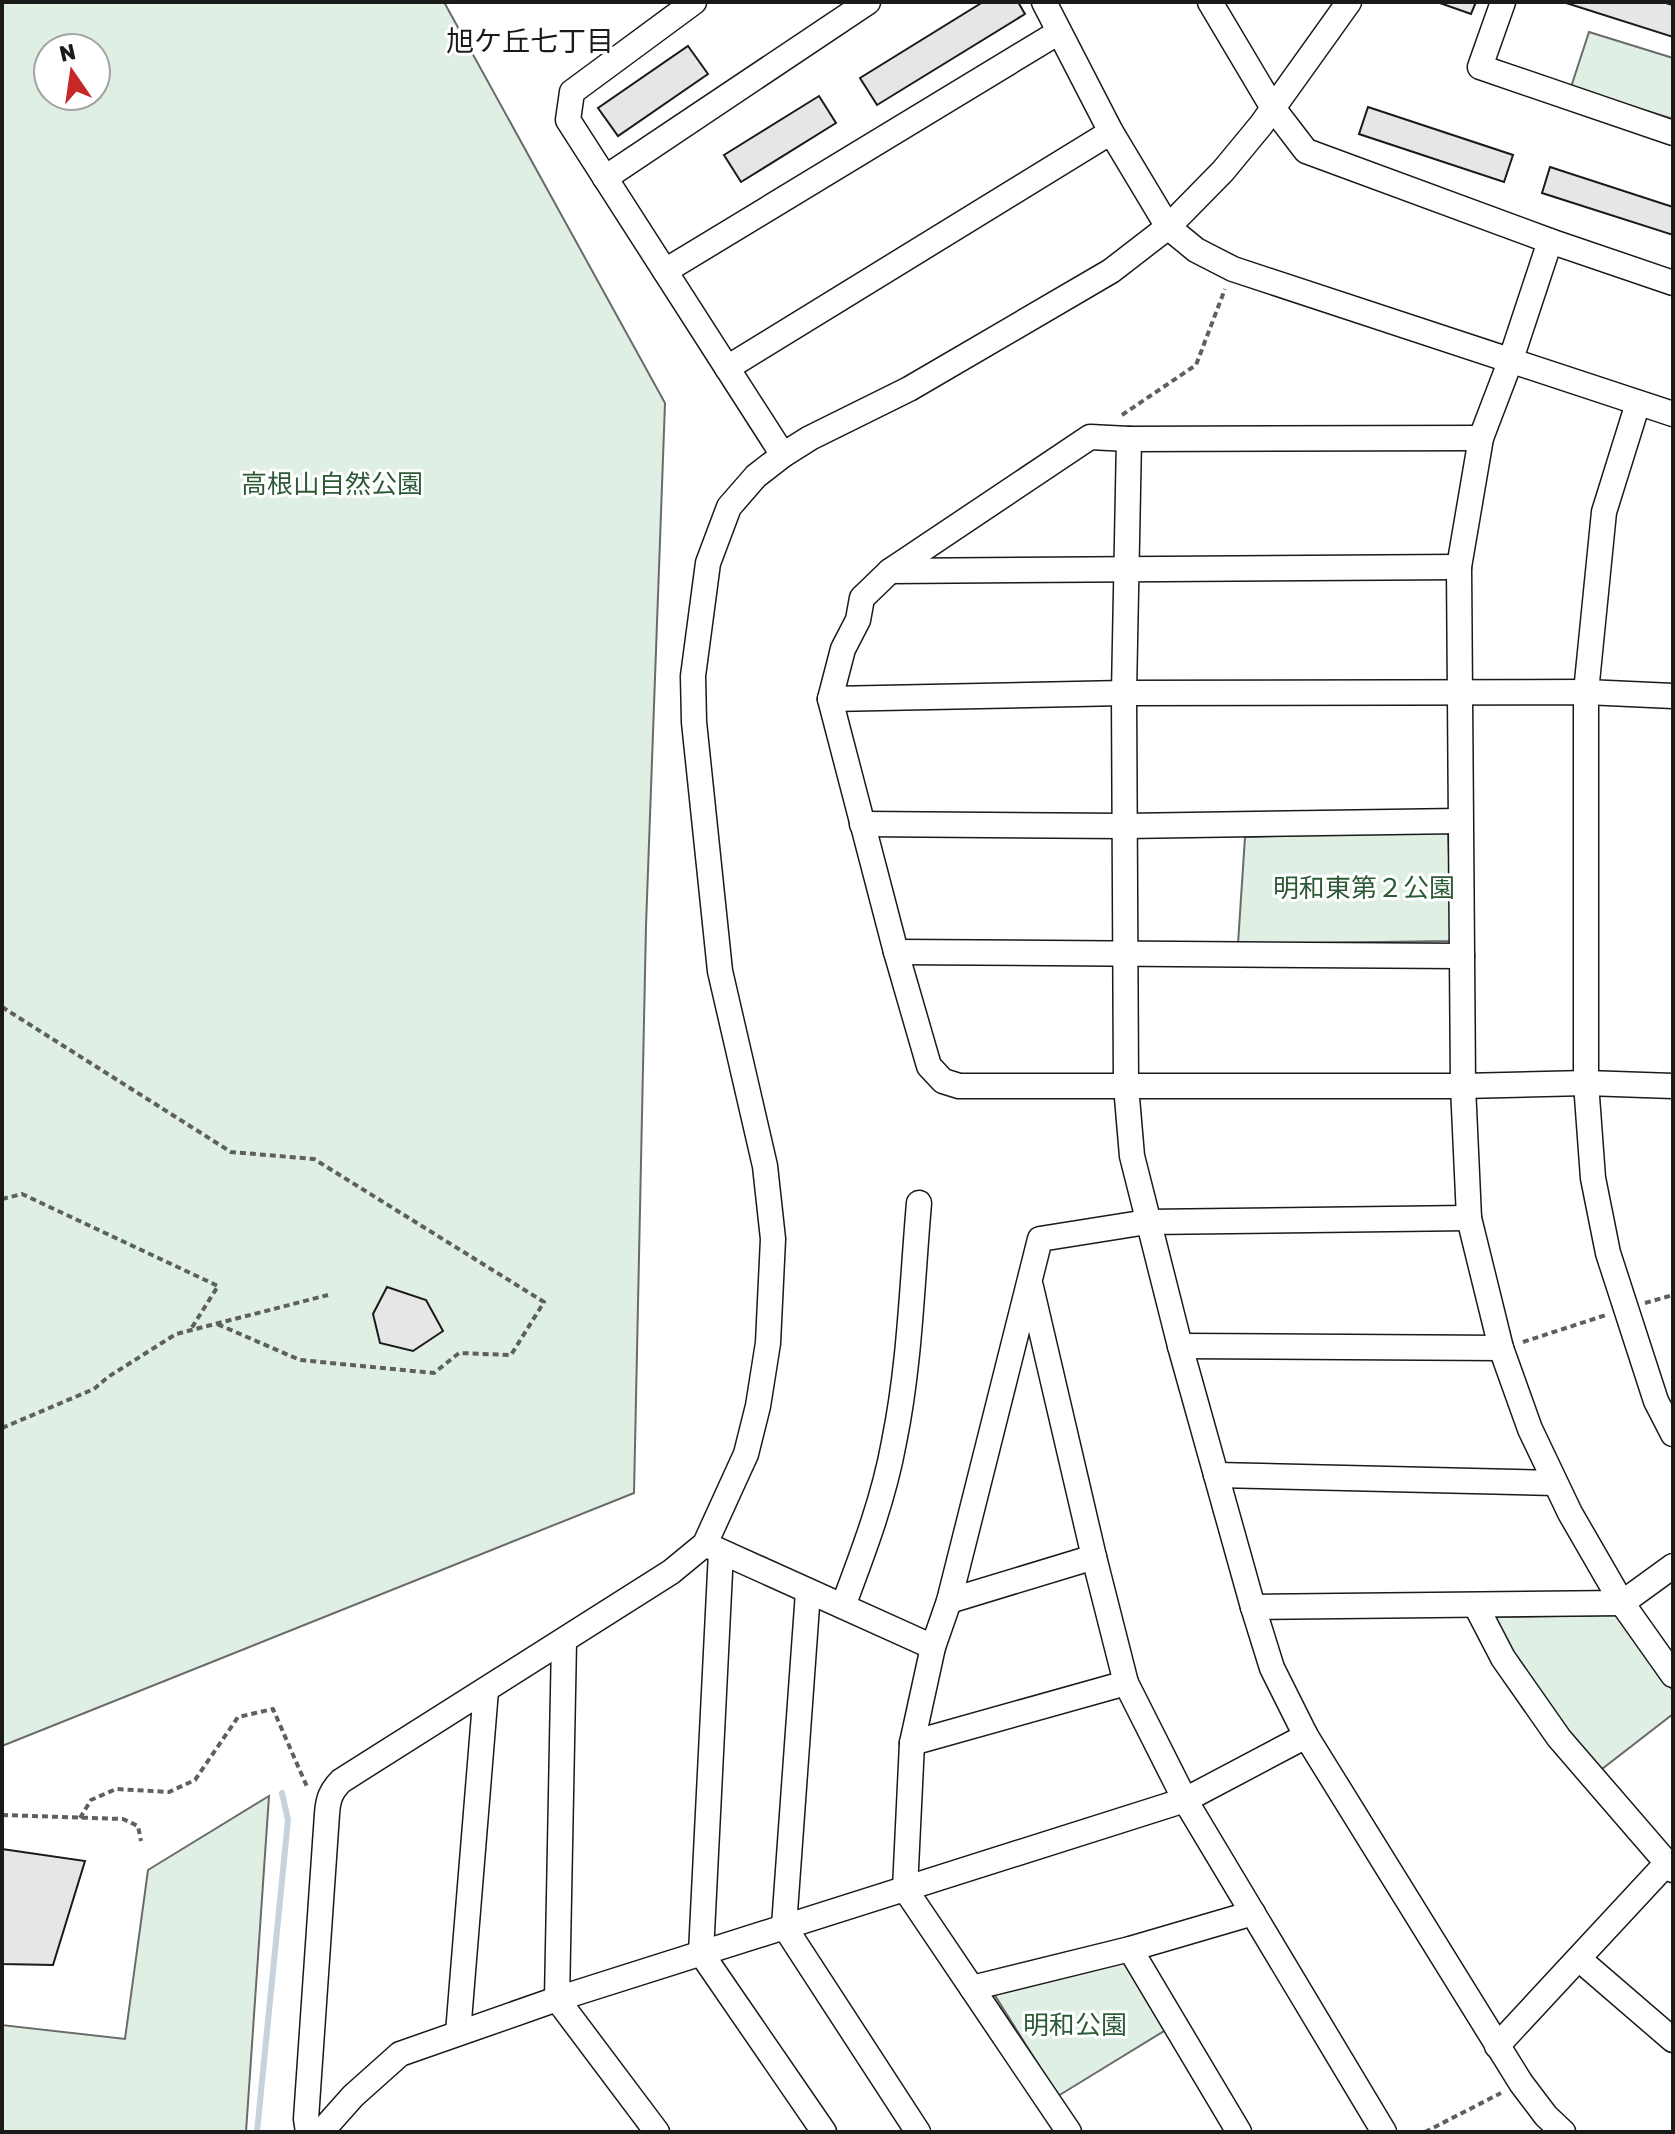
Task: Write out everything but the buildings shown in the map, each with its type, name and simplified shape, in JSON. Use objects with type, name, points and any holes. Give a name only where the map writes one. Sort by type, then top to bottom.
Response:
[{"type":"street","points":[[694,2],[572,92],[568,120],[783,455]]},
{"type":"street","points":[[605,178],[868,2]]},
{"type":"street","points":[[1044,2],[1111,132],[1168,227],[1196,250],[1233,269],[1673,414]]},
{"type":"street","points":[[1210,2],[1273,108],[1306,151],[1673,283]]},
{"type":"street","points":[[824,2132],[701,1953],[713,1548],[746,1454],[758,1406],[768,1343],[773,1239],[767,1176],[720,971],[697,777],[693,676],[708,563],[729,507],[756,476],[783,455],[810,438],[909,389],[1111,271],[1168,227],[1223,171],[1273,108],[1349,2]]},
{"type":"street","points":[[1503,2],[1480,67],[1673,133]]},
{"type":"street","points":[[665,271],[1059,32]]},
{"type":"street","points":[[727,368],[1111,132]]},
{"type":"street","points":[[1550,241],[1481,438],[1459,567],[1463,1086],[1469,1218],[1501,1348],[1530,1429],[1555,1483],[1622,1603],[1673,1675]]},
{"type":"street","points":[[1638,403],[1604,512],[1586,692],[1586,1083],[1593,1178],[1608,1253],[1656,1401],[1673,1434]]},
{"type":"street","points":[[1481,438],[1090,437],[890,571],[862,598],[858,620],[843,649],[830,699],[929,1066],[943,1081],[959,1086],[1463,1086],[1586,1083],[1673,1086]]},
{"type":"street","points":[[1129,439],[1124,693],[1126,1086],[1132,1156],[1147,1222],[1272,1668],[1306,1736],[1497,2046],[1546,2116],[1563,2132]]},
{"type":"street","points":[[890,571],[1459,567]]},
{"type":"street","points":[[830,699],[1124,693],[1586,692],[1673,696]]},
{"type":"street","points":[[862,824],[1125,826],[1459,821]]},
{"type":"street","points":[[896,952],[1462,956]]},
{"type":"street","points":[[843,1606],[873,1524],[894,1445],[903,1393],[919,1203]]},
{"type":"street","points":[[1062,2129],[905,1889],[912,1743],[933,1647],[949,1601],[1040,1239],[1147,1222],[1469,1218]]},
{"type":"street","points":[[1029,1281],[1126,1683],[1185,1800],[1384,2132]]},
{"type":"street","points":[[1180,1346],[1501,1348]]},
{"type":"street","points":[[1216,1475],[1555,1483]]},
{"type":"street","points":[[713,1548],[933,1647]]},
{"type":"street","points":[[308,2132],[306,2119],[328,1799],[341,1781],[713,1548]]},
{"type":"street","points":[[949,1601],[1094,1557]]},
{"type":"street","points":[[1253,1607],[1622,1603],[1673,1566]]},
{"type":"street","points":[[808,1592],[784,1926],[918,2132]]},
{"type":"street","points":[[1476,1606],[1503,1658],[1559,1738],[1670,1867],[1497,2046]]},
{"type":"street","points":[[564,1641],[557,1999],[657,2132]]},
{"type":"street","points":[[912,1743],[1126,1683]]},
{"type":"street","points":[[458,2033],[486,1690]]},
{"type":"street","points":[[321,2132],[353,2096],[400,2054],[557,1999],[1185,1800],[1306,1736]]},
{"type":"street","points":[[972,1988],[1130,1949],[1253,1913]]},
{"type":"street","points":[[1130,1949],[1239,2132]]},
{"type":"street","points":[[1579,1959],[1673,2040]]},
{"type":"path","points":[[1090,437],[1196,365],[1233,269]]},
{"type":"path","points":[[2,1007],[231,1152],[314,1159],[544,1302],[511,1355],[459,1353],[434,1373],[300,1360],[217,1324]]},
{"type":"path","points":[[2,1199],[22,1194],[218,1286],[190,1331]]},
{"type":"path","points":[[2,1428],[94,1389],[176,1334],[328,1295]]},
{"type":"path","points":[[1501,1348],[1673,1295]]},
{"type":"path","points":[[80,1818],[91,1800],[116,1789],[169,1792],[195,1780],[238,1717],[273,1709],[310,1794],[328,1799]]},
{"type":"path","points":[[2,1815],[123,1819],[138,1826],[141,1841]]},
{"type":"path","points":[[1425,2132],[1521,2083]]},
{"type":"green space","name":"高根山自然公園","points":[[2,2],[444,2],[665,403],[646,926],[634,1493],[2,1746]]},
{"type":"green space","points":[[1589,32],[1673,58],[1673,119],[1571,87]]},
{"type":"green space","name":"明和東第２公園","points":[[1448,830],[1452,941],[1238,944],[1245,837]]},
{"type":"green space","points":[[1619,1615],[1673,1691],[1673,1714],[1598,1772],[1530,1687],[1491,1617]]},
{"type":"green space","points":[[269,1796],[246,2132],[2,2132],[2,2025],[125,2039],[148,1870]]},
{"type":"green space","name":"明和公園","points":[[1128,1958],[1169,2028],[1058,2096],[994,1994]]},
{"type":"waterway","points":[[257,2132],[288,1820],[282,1793]]},
{"type":"district","name":"旭ケ丘七丁目","points":[[530,41]]}]
